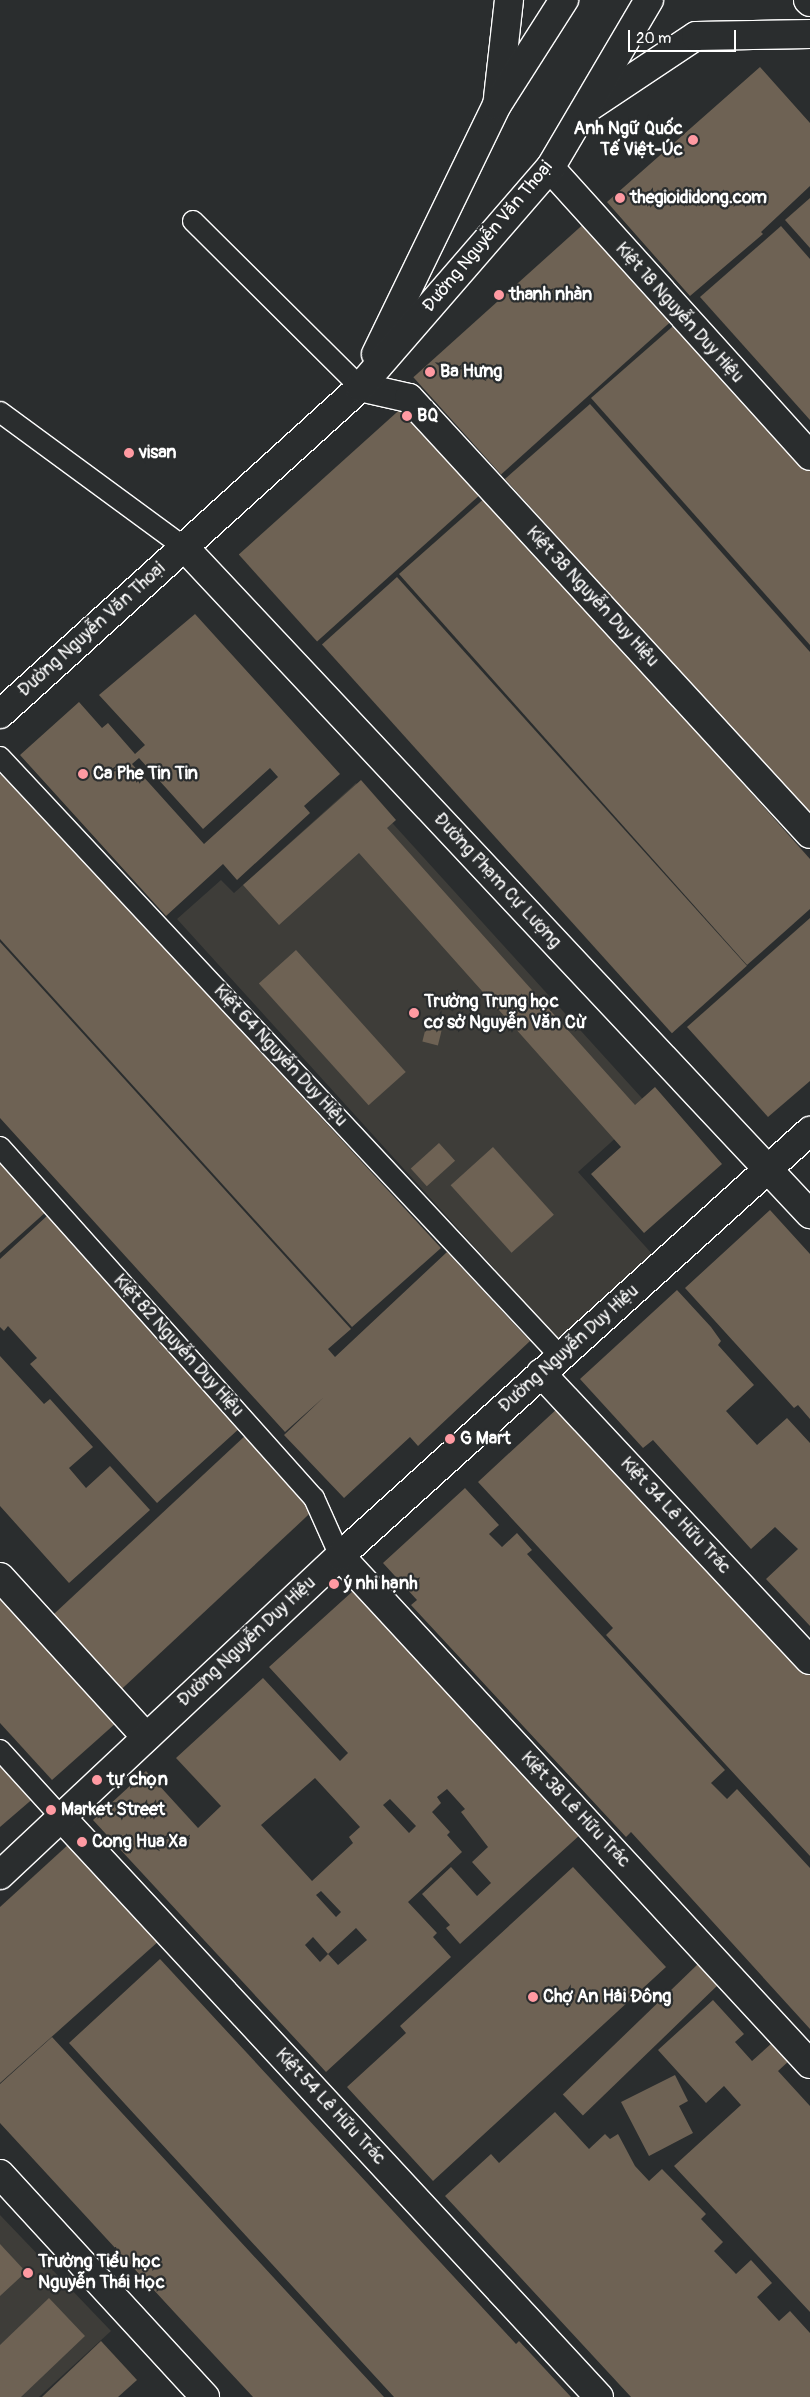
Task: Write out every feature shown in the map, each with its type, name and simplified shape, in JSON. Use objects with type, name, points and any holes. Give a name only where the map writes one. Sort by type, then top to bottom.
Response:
[{"type":"street","points":[[497,105],[509,0]]},
{"type":"street","name":"Đường Nguyễn Văn Thoại","points":[[360,387],[497,105],[564,0]]},
{"type":"street","name":"Đường Nguyễn Văn Thoại","points":[[0,714],[360,387],[550,168],[649,0]]},
{"type":"street","points":[[584,110],[696,36],[810,34]]},
{"type":"street","name":"Kiệt 18 Nguyễn Duy Hiệu","points":[[550,168],[810,456]]},
{"type":"street","name":"Kiệt 38 Nguyễn Duy Hiệu","points":[[360,387],[409,398],[810,834]]},
{"type":"street","name":"Đường Phạm Cự Lượng","points":[[184,546],[810,1214]]},
{"type":"street","name":"Đường Nguyễn Duy Hiệu","points":[[0,1875],[145,1736],[340,1556],[550,1364],[810,1131]]},
{"type":"street","name":"Kiệt 34 Lê Hữu Trác","points":[[550,1364],[810,1660]]},
{"type":"street","name":"Kiệt 38 Lê Hữu Trác","points":[[340,1556],[810,2064]]},
{"type":"street","points":[[0,1577],[145,1736]]},
{"type":"street","name":"Kiệt 54 Lê Hữu Trác","points":[[61,1818],[599,2397]]},
{"type":"street","points":[[0,2174],[205,2397]]},
{"type":"lane","points":[[193,221],[360,387]]},
{"type":"lane","points":[[0,412],[184,546]]},
{"type":"lane","name":"Kiệt 64 Nguyễn Duy Hiệu","points":[[0,756],[550,1364]]},
{"type":"lane","name":"Kiệt 82 Nguyễn Duy Hiệu","points":[[0,1147],[314,1498],[340,1556]]},
{"type":"lane","points":[[0,1750],[61,1818]]},
{"type":"shaded area","name":"Trường Trung học cơ sở Nguyễn Văn Cừ","points":[[356,783],[650,1107],[578,1172],[654,1256],[560,1341],[177,919],[221,880],[234,893]]},
{"type":"shaded area","name":"Trường Tiểu học Nguyễn Thái Học","points":[[0,2215],[111,2331],[39,2397],[0,2397]]},
{"type":"building","points":[[760,67],[810,123],[810,186],[761,232],[763,234],[690,296],[607,202]]},
{"type":"building","points":[[810,198],[810,248],[785,220]]},
{"type":"building","points":[[588,220],[676,317],[501,475],[413,377]]},
{"type":"building","points":[[781,226],[810,259],[810,420],[700,297]]},
{"type":"building","points":[[680,320],[810,467],[810,645],[591,398]]},
{"type":"building","points":[[406,404],[484,491],[317,642],[239,555]]},
{"type":"building","points":[[590,404],[810,652],[810,817],[505,479]]},
{"type":"building","points":[[487,496],[810,859],[810,909],[747,965],[399,574]]},
{"type":"building","points":[[397,577],[747,966],[672,1033],[322,645]]},
{"type":"building","points":[[195,614],[340,774],[304,806],[310,813],[237,880],[223,864],[166,916],[20,755],[79,702],[102,728],[108,723],[135,754],[145,745],[99,695]],"holes":[[[139,758],[203,829],[270,768],[278,777],[204,844],[132,764]]]},
{"type":"building","points":[[3,772],[441,1248],[352,1327],[0,939],[0,775]]},
{"type":"building","points":[[361,780],[396,820],[387,828],[635,1105],[655,1087],[722,1164],[644,1233],[591,1174],[621,1147],[359,853],[279,925],[243,885]]},
{"type":"building","points":[[810,918],[810,1081],[768,1117],[687,1027]]},
{"type":"building","points":[[0,942],[351,1329],[328,1349],[335,1357],[447,1252],[530,1341],[418,1446],[410,1437],[344,1498],[284,1435],[324,1397],[285,1432],[0,1118]]},
{"type":"building","points":[[296,950],[406,1072],[369,1105],[259,983]]},
{"type":"building","points":[[426,1027],[442,1031],[438,1045],[422,1042]]},
{"type":"building","points":[[439,1143],[455,1161],[427,1186],[411,1168]]},
{"type":"building","points":[[493,1147],[554,1215],[512,1253],[451,1185]]},
{"type":"building","points":[[0,1159],[47,1211],[0,1253]]},
{"type":"building","points":[[770,1210],[810,1254],[810,1419],[798,1405],[794,1408],[685,1288]]},
{"type":"building","points":[[48,1215],[241,1427],[157,1503],[30,1364],[37,1358],[8,1326],[4,1331],[0,1327],[0,1259]]},
{"type":"building","points":[[677,1290],[711,1327],[721,1341],[718,1345],[754,1385],[726,1411],[757,1445],[787,1418],[810,1443],[810,1626],[766,1579],[798,1549],[775,1527],[751,1549],[653,1440],[643,1448],[580,1379]]},
{"type":"building","points":[[0,1356],[44,1404],[50,1399],[93,1447],[69,1468],[86,1488],[110,1466],[150,1510],[69,1583],[0,1506]]},
{"type":"building","points":[[559,1407],[810,1674],[810,1856],[606,1635],[613,1628],[478,1482]]},
{"type":"building","points":[[247,1434],[316,1508],[120,1691],[51,1617]]},
{"type":"building","points":[[465,1488],[499,1525],[489,1534],[502,1547],[517,1533],[532,1550],[527,1554],[725,1770],[711,1783],[727,1799],[737,1789],[810,1868],[810,2029],[631,1832],[626,1837],[411,1605],[417,1600],[383,1563]]},
{"type":"building","points":[[353,1591],[581,1834],[460,1944],[446,1928],[450,1925],[422,1894],[451,1867],[477,1896],[491,1883],[472,1862],[488,1847],[461,1812],[465,1809],[447,1789],[437,1797],[441,1803],[432,1812],[450,1832],[447,1835],[462,1852],[408,1902],[437,1933],[433,1937],[451,1957],[326,2072],[93,1820],[146,1771],[198,1828],[221,1806],[176,1758],[263,1678],[340,1761],[348,1753],[269,1667]],"holes":[[[315,1778],[360,1827],[349,1837],[353,1843],[312,1881],[261,1825]],[[390,1799],[416,1826],[409,1833],[383,1805]],[[321,1891],[341,1912],[336,1917],[316,1895]],[[356,1928],[367,1940],[338,1965],[328,1954]],[[313,1937],[328,1954],[320,1962],[305,1945]]]},
{"type":"building","points":[[0,1595],[116,1723],[52,1780],[0,1723]]},
{"type":"building","points":[[0,1756],[36,1796],[0,1827]]},
{"type":"building","points":[[70,1843],[160,1940],[0,2083],[0,1907]]},
{"type":"building","name":"Chợ An Hải Đông","points":[[573,1867],[666,1967],[433,2181],[347,2087],[406,2033],[400,2026]]},
{"type":"building","points":[[160,1959],[516,2344],[519,2341],[571,2397],[394,2397],[69,2043]]},
{"type":"building","points":[[698,1964],[718,1985],[583,2115],[563,2095]]},
{"type":"building","points":[[713,2000],[744,2034],[735,2042],[752,2061],[773,2042],[790,2060],[778,2071],[810,2106],[810,2312],[674,2166],[741,2105],[724,2086],[706,2103],[658,2050]]},
{"type":"building","points":[[52,2037],[384,2397],[253,2397],[175,2313],[0,2123],[0,2084]]},
{"type":"building","points":[[675,2075],[688,2101],[679,2106],[693,2133],[649,2156],[621,2102]]},
{"type":"building","points":[[555,2112],[589,2149],[605,2134],[610,2139],[618,2134],[635,2166],[649,2181],[662,2169],[706,2214],[701,2219],[723,2242],[714,2251],[736,2274],[751,2260],[772,2283],[757,2297],[779,2321],[790,2311],[810,2333],[810,2397],[631,2397],[445,2196],[491,2154],[499,2163]]},
{"type":"building","points":[[0,2244],[26,2272],[0,2296]]},
{"type":"building","points":[[49,2298],[85,2336],[21,2397],[0,2397],[0,2345]]},
{"type":"building","points":[[101,2341],[137,2380],[118,2397],[42,2397]]},
{"type":"place","name":"Anh Ngữ Quốc Tế Việt-Úc","points":[[693,140]]},
{"type":"place","name":"thegioididong.com","points":[[620,198]]},
{"type":"place","name":"thanh nhàn","points":[[499,295]]},
{"type":"place","name":"Ba Hưng","points":[[430,372]]},
{"type":"place","name":"BQ","points":[[407,416]]},
{"type":"place","name":"visan","points":[[129,453]]},
{"type":"place","name":"Ca Phe Tin Tin","points":[[83,774]]},
{"type":"place","name":"Trường Trung học cơ sở Nguyễn Văn Cừ","points":[[414,1013]]},
{"type":"place","name":"G Mart","points":[[450,1439]]},
{"type":"place","name":"ý nhi hạnh","points":[[334,1584]]},
{"type":"place","name":"tự chọn","points":[[97,1780]]},
{"type":"place","name":"Market Street","points":[[51,1810]]},
{"type":"place","name":"Cong Hua Xa","points":[[82,1842]]},
{"type":"place","name":"Chợ An Hải Đông","points":[[533,1997]]},
{"type":"place","name":"Trường Tiểu học Nguyễn Thái Học","points":[[28,2273]]}]
